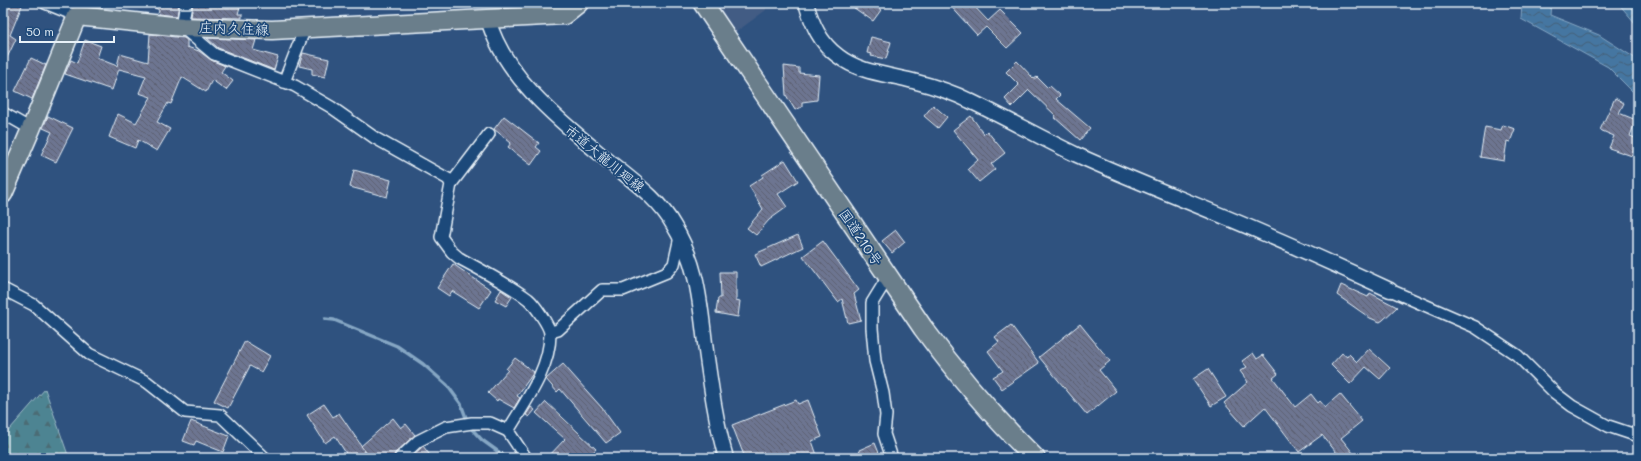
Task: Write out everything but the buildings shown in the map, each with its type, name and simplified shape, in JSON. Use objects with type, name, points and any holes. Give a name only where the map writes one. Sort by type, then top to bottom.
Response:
[{"type":"highway","name":"国道210号","points":[[703,3],[888,277],[948,362],[1006,428],[1035,458]]},
{"type":"main road","name":"庄内久住線","points":[[78,16],[182,26],[272,30],[564,15],[579,3]]},
{"type":"main road","points":[[3,194],[32,130],[78,16]]},
{"type":"street","points":[[45,3],[78,16]]},
{"type":"street","points":[[186,3],[182,26],[214,54],[295,86],[331,107],[375,138],[448,179],[451,184]]},
{"type":"street","points":[[806,3],[813,25],[819,37],[827,47],[843,60],[862,70],[912,81],[948,92],[970,101],[1039,137],[1078,155],[1265,234],[1475,327],[1517,355],[1554,393],[1572,406],[1608,426],[1638,436]]},
{"type":"street","name":"市道大龍川廻線","points":[[488,18],[498,46],[539,100],[560,121],[646,191],[662,208],[680,236],[695,276],[702,308],[711,384],[726,458]]},
{"type":"street","points":[[284,82],[305,28]]},
{"type":"street","points":[[3,113],[32,130]]},
{"type":"street","points":[[489,134],[451,184],[440,237],[452,252],[460,258],[527,299],[540,312],[551,332],[546,359],[534,387],[508,431]]},
{"type":"street","points":[[551,332],[558,330],[602,290],[623,290],[667,272],[674,264],[680,236]]},
{"type":"street","points":[[888,277],[872,303],[872,328],[875,361],[883,393],[886,415],[884,434],[892,458]]},
{"type":"street","points":[[3,289],[34,305],[89,354],[146,382],[185,412],[220,415],[265,458]]},
{"type":"street","points":[[400,458],[418,441],[446,428],[472,423],[490,424],[508,431],[526,458]]},
{"type":"shaded area","points":[[711,3],[766,3],[766,10],[736,32],[722,21]]},
{"type":"green space","points":[[45,389],[69,458],[3,458],[3,437]]},
{"type":"water","points":[[1522,3],[1551,3],[1550,15],[1599,35],[1638,60],[1638,97],[1608,67],[1521,19]]},
{"type":"water","points":[[1618,3],[1638,3],[1638,28],[1636,24]]},
{"type":"waterway","points":[[325,319],[334,320],[397,346],[423,364],[447,385],[461,404],[469,426],[482,440],[507,458]]}]
